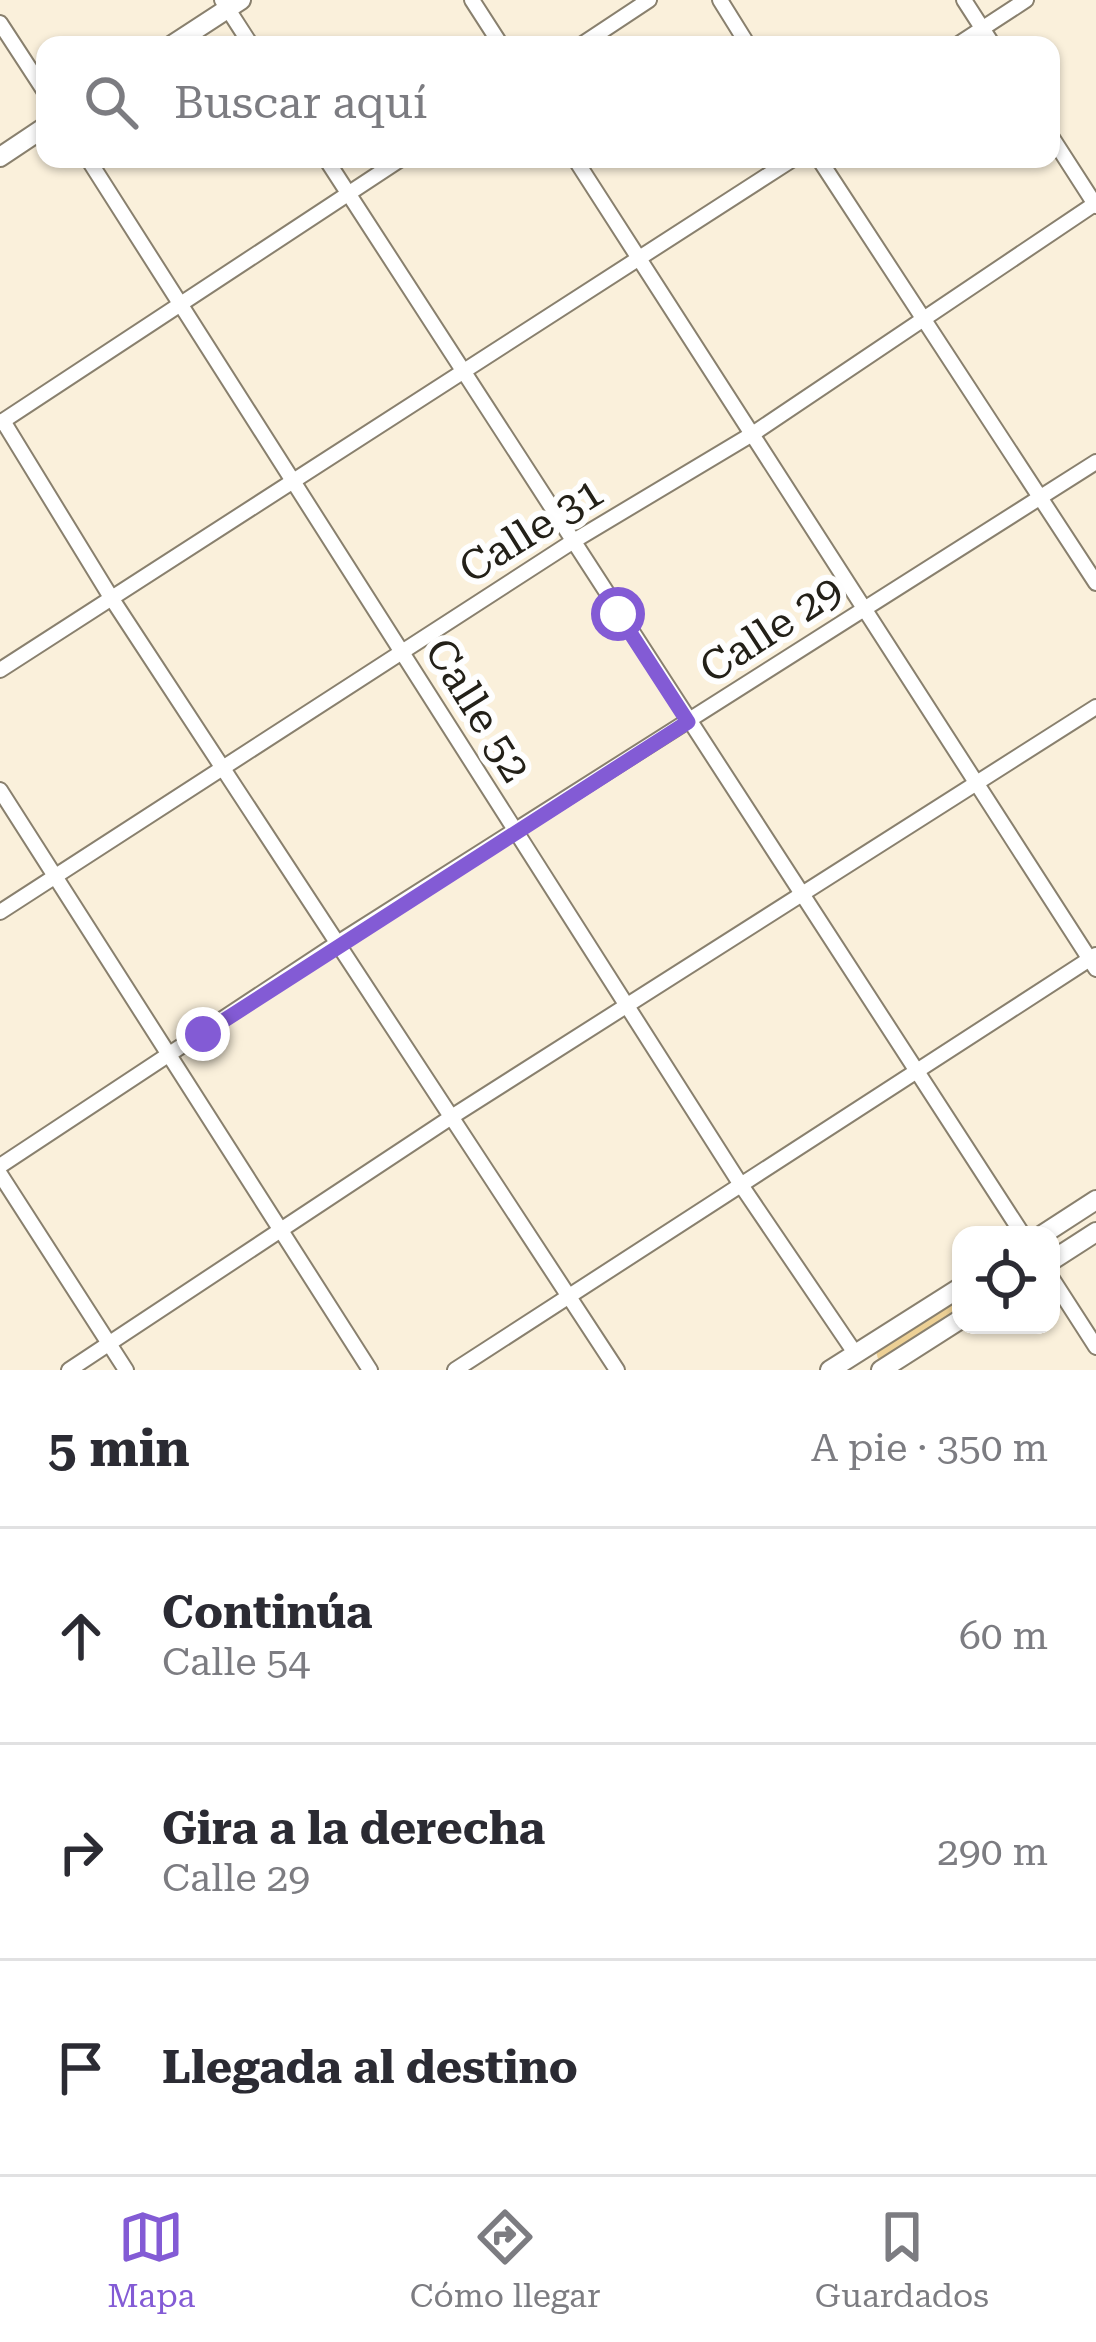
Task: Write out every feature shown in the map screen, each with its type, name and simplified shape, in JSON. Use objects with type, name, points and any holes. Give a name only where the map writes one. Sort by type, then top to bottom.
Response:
[{"type":"main road","points":[[184,36],[230,3]]},
{"type":"main road","points":[[0,157],[36,133]]},
{"type":"main road","points":[[1056,1226],[1096,1200]]},
{"type":"main road","points":[[1060,1255],[1096,1232]]},
{"type":"main road","points":[[830,1370],[861,1362],[952,1293]]},
{"type":"main road","points":[[881,1370],[952,1325]]},
{"type":"street","points":[[472,0],[495,36]]},
{"type":"street","points":[[595,36],[649,0]]},
{"type":"street","points":[[720,0],[742,36]]},
{"type":"street","points":[[964,0],[987,36]]},
{"type":"street","points":[[970,36],[1026,0]]},
{"type":"street","points":[[230,3],[246,36]]},
{"type":"street","points":[[0,23],[36,78]]},
{"type":"street","points":[[1060,150],[1096,204]]},
{"type":"street","name":"Calle 52","points":[[94,168],[741,1185],[861,1362]]},
{"type":"street","points":[[332,168],[1017,1226]]},
{"type":"street","points":[[386,168],[2,422],[112,599],[616,1370]]},
{"type":"street","points":[[454,1370],[1094,961],[581,168]]},
{"type":"street","points":[[0,670],[460,369],[780,168]]},
{"type":"street","points":[[825,168],[1096,583]]},
{"type":"street","name":"Calle 31","points":[[0,912],[572,542],[754,433],[1096,204]]},
{"type":"street","name":"Calle 29","points":[[0,1170],[336,944],[1096,462]]},
{"type":"street","points":[[69,1370],[453,1116],[1096,707]]},
{"type":"street","points":[[0,790],[370,1370]]},
{"type":"street","points":[[0,1170],[126,1370]]},
{"type":"street","points":[[1060,1291],[1096,1346]]},
{"type":"shaded area","points":[[952,1300],[952,1318],[878,1359],[876,1351]]},
{"type":"route","points":[[203,1034],[336,944],[688,722],[618,614]]}]
